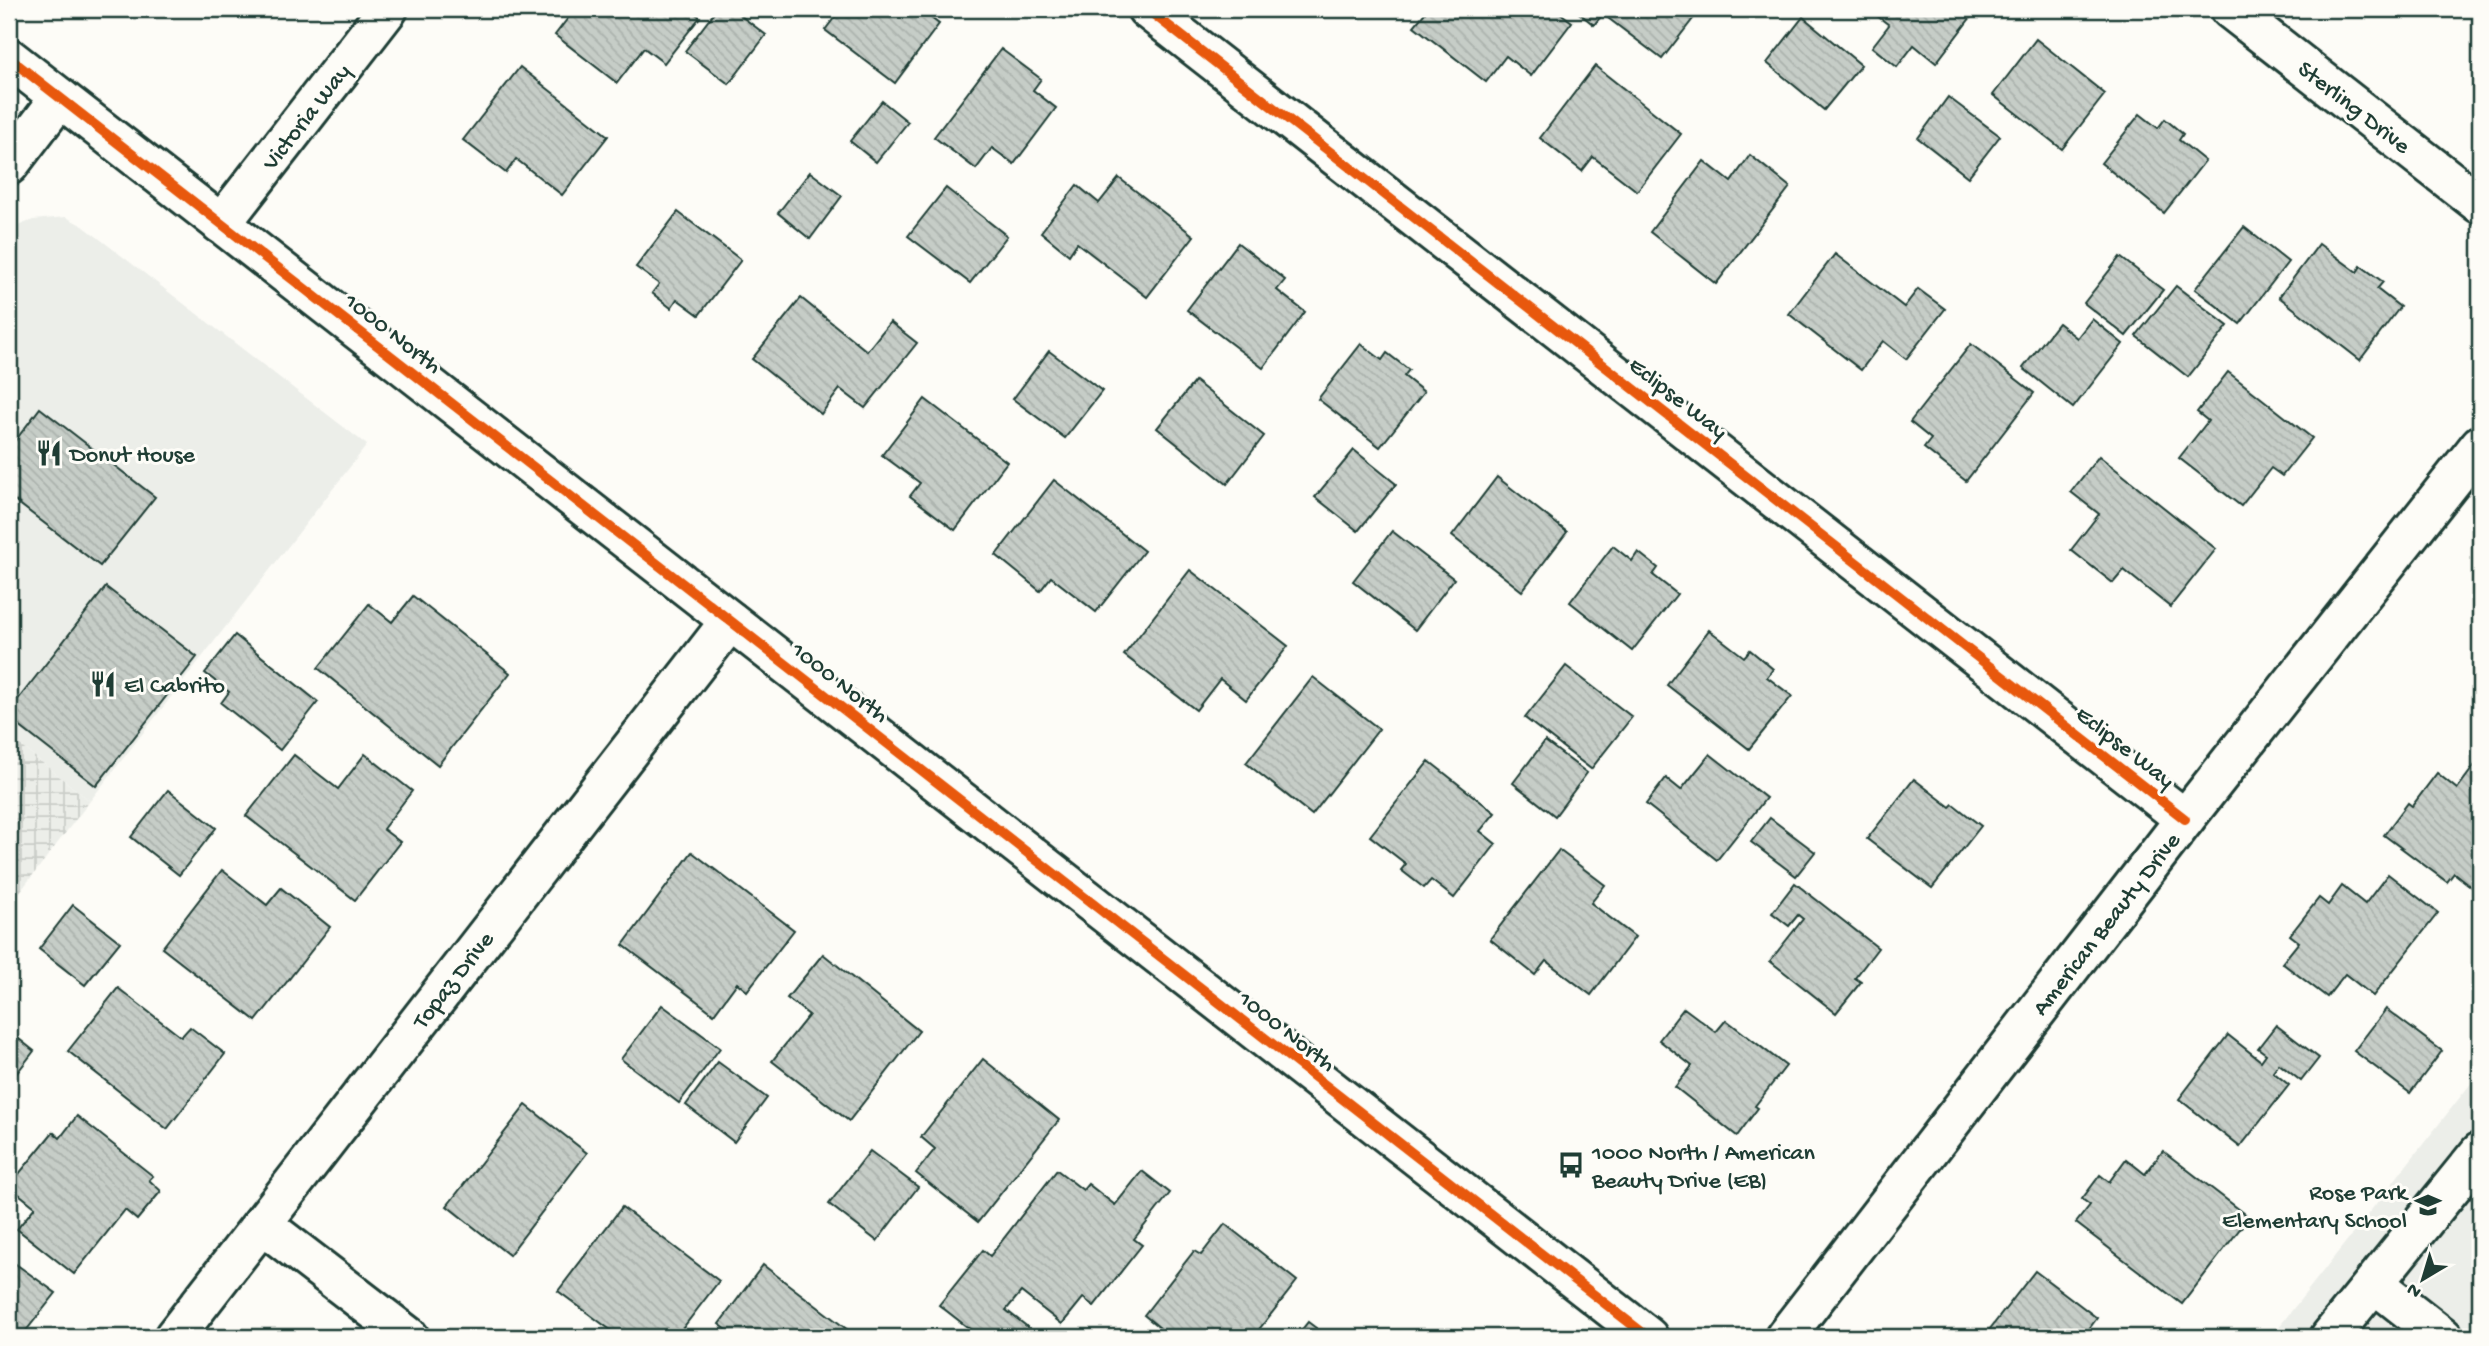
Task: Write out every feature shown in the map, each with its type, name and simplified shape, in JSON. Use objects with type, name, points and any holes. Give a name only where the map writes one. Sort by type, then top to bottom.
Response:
[{"type":"street","name":"Victoria Way","points":[[221,224],[388,9]]},
{"type":"street","name":"Eclipse Way","points":[[1147,9],[2185,819]]},
{"type":"street","name":"Sterling Drive","points":[[2230,9],[2480,204]]},
{"type":"street","name":"1000 North","points":[[9,58],[1648,1337]]},
{"type":"street","points":[[9,165],[60,98]]},
{"type":"street","name":"American Beauty Drive","points":[[1785,1337],[2185,819],[2480,445]]},
{"type":"street","name":"Topaz Drive","points":[[174,1337],[730,621]]},
{"type":"street","points":[[2330,1337],[2480,1152]]},
{"type":"street","points":[[262,1224],[409,1337]]},
{"type":"street","points":[[2374,1283],[2443,1337]]},
{"type":"shaded area","points":[[66,217],[83,226],[367,445],[90,801],[9,736],[9,234],[20,225],[33,220]]},
{"type":"shaded area","points":[[9,736],[90,801],[9,906]]},
{"type":"shaded area","name":"Rose Park Elementary School","points":[[2480,1072],[2480,1337],[2271,1337]]},
{"type":"building","points":[[575,9],[688,9],[700,17],[664,63],[644,48],[617,83],[555,35]]},
{"type":"building","points":[[717,9],[732,9],[766,35],[729,84],[685,51]]},
{"type":"building","points":[[841,9],[919,9],[939,24],[895,83],[825,30]]},
{"type":"building","points":[[1428,9],[1555,9],[1572,22],[1531,76],[1506,56],[1486,82],[1414,26]]},
{"type":"building","points":[[1574,9],[1607,9],[1594,25]]},
{"type":"building","points":[[1614,9],[1688,9],[1696,15],[1662,59],[1608,18]]},
{"type":"building","points":[[1874,9],[1977,9],[1936,63],[1914,45],[1897,67],[1872,47],[1889,25],[1872,12]]},
{"type":"building","points":[[1803,17],[1861,65],[1824,110],[1767,63]]},
{"type":"building","points":[[2036,39],[2105,94],[2062,149],[1993,95]]},
{"type":"building","points":[[1001,49],[1041,79],[1033,90],[1056,108],[1014,164],[992,148],[976,169],[934,137]]},
{"type":"building","points":[[1595,66],[1681,134],[1637,191],[1593,157],[1582,171],[1540,138]]},
{"type":"building","points":[[520,67],[608,136],[562,195],[516,159],[506,173],[463,140]]},
{"type":"building","points":[[1948,97],[2000,136],[1968,177],[1918,138]]},
{"type":"building","points":[[882,101],[908,122],[876,162],[850,141]]},
{"type":"building","points":[[2140,114],[2158,128],[2165,119],[2183,134],[2179,140],[2205,161],[2164,213],[2101,163]]},
{"type":"building","points":[[1750,155],[1790,187],[1716,284],[1650,232],[1704,161],[1731,182]]},
{"type":"building","points":[[810,172],[842,196],[810,239],[778,213]]},
{"type":"building","points":[[1119,178],[1194,236],[1147,297],[1077,243],[1069,255],[1041,232],[1077,185],[1099,203]]},
{"type":"building","points":[[946,188],[1007,236],[970,283],[908,236]]},
{"type":"building","points":[[678,212],[741,260],[699,315],[677,299],[671,308],[652,293],[659,284],[636,267]]},
{"type":"building","points":[[2244,227],[2288,262],[2240,324],[2195,289]]},
{"type":"building","points":[[1238,243],[1285,280],[1277,290],[1305,312],[1263,368],[1187,310]]},
{"type":"building","points":[[2319,244],[2357,272],[2361,266],[2383,282],[2377,289],[2400,307],[2360,360],[2279,297]]},
{"type":"building","points":[[1835,254],[1904,307],[1918,289],[1945,309],[1906,359],[1883,341],[1861,370],[1789,314]]},
{"type":"building","points":[[2120,257],[2163,290],[2126,336],[2084,303]]},
{"type":"building","points":[[2176,286],[2228,326],[2188,377],[2136,336]]},
{"type":"building","points":[[801,298],[867,351],[890,322],[917,343],[865,408],[840,389],[821,414],[752,359]]},
{"type":"building","points":[[2092,319],[2123,344],[2073,408],[2023,368],[2058,323],[2077,338]]},
{"type":"building","points":[[1361,344],[1382,360],[1387,353],[1409,370],[1404,376],[1424,392],[1380,447],[1318,399]]},
{"type":"building","points":[[1971,344],[2034,393],[1966,481],[1924,448],[1931,439],[1910,422]]},
{"type":"building","points":[[1049,351],[1102,391],[1065,438],[1013,399]]},
{"type":"building","points":[[2228,372],[2312,438],[2282,476],[2271,468],[2241,506],[2179,458],[2208,421],[2197,412]]},
{"type":"building","points":[[1195,381],[1264,436],[1227,484],[1157,428]]},
{"type":"building","points":[[925,399],[1007,462],[955,530],[910,496],[920,483],[882,455]]},
{"type":"building","points":[[40,408],[155,497],[100,566],[9,496],[9,449]]},
{"type":"building","points":[[1354,450],[1396,484],[1358,531],[1315,497]]},
{"type":"building","points":[[2099,456],[2216,549],[2170,607],[2124,570],[2113,583],[2071,550],[2099,514],[2071,492]]},
{"type":"building","points":[[1497,477],[1567,532],[1522,591],[1452,536]]},
{"type":"building","points":[[1054,480],[1144,551],[1096,612],[1051,577],[1040,591],[996,555]]},
{"type":"building","points":[[1392,531],[1454,579],[1415,630],[1353,581]]},
{"type":"building","points":[[1613,546],[1632,561],[1638,552],[1658,568],[1653,575],[1677,594],[1632,651],[1570,602]]},
{"type":"building","points":[[1190,570],[1288,646],[1246,700],[1220,679],[1196,710],[1124,655]]},
{"type":"building","name":"El Cabrito","points":[[106,587],[197,657],[96,786],[9,718],[9,711]]},
{"type":"building","points":[[413,596],[510,673],[438,765],[318,668],[369,604],[392,622]]},
{"type":"building","points":[[1709,630],[1744,657],[1750,650],[1773,669],[1767,677],[1792,696],[1749,749],[1667,685]]},
{"type":"building","points":[[235,635],[318,702],[280,750],[221,703],[229,692],[205,673]]},
{"type":"building","points":[[1566,666],[1632,717],[1591,769],[1525,718]]},
{"type":"building","points":[[1313,677],[1379,729],[1312,815],[1246,763]]},
{"type":"building","points":[[1545,741],[1587,773],[1555,816],[1513,783]]},
{"type":"building","points":[[365,754],[412,791],[383,829],[400,842],[355,900],[246,816],[294,755],[338,789]]},
{"type":"building","points":[[1710,754],[1766,798],[1717,860],[1646,804],[1666,778],[1681,790]]},
{"type":"building","points":[[2480,758],[2480,879],[2473,888],[2454,873],[2447,882],[2384,835],[2408,803],[2412,806],[2437,773],[2457,789]]},
{"type":"building","points":[[1429,761],[1495,813],[1480,831],[1496,844],[1454,898],[1431,880],[1424,888],[1401,870],[1406,864],[1370,836]]},
{"type":"building","points":[[1914,779],[1950,807],[1953,804],[1981,826],[1932,888],[1867,839]]},
{"type":"building","points":[[168,790],[216,828],[179,875],[131,837]]},
{"type":"building","points":[[1770,818],[1815,852],[1796,876],[1751,842]]},
{"type":"building","points":[[1559,850],[1605,885],[1591,903],[1635,937],[1591,995],[1546,961],[1535,975],[1490,939]]},
{"type":"building","points":[[692,852],[794,930],[747,991],[737,983],[714,1014],[623,945]]},
{"type":"building","points":[[222,870],[267,905],[281,888],[330,927],[256,1021],[162,948]]},
{"type":"building","points":[[2388,874],[2438,913],[2373,996],[2345,974],[2327,997],[2282,963],[2299,942],[2290,935],[2319,898],[2328,905],[2342,886],[2365,904]]},
{"type":"building","points":[[1795,883],[1878,948],[1855,978],[1861,982],[1836,1013],[1770,961],[1803,919],[1798,915],[1789,926],[1772,913]]},
{"type":"building","points":[[73,905],[120,942],[85,985],[39,949]]},
{"type":"building","points":[[823,954],[919,1031],[849,1121],[772,1061],[809,1015],[787,998]]},
{"type":"building","points":[[118,988],[181,1037],[190,1027],[225,1054],[167,1129],[68,1051]]},
{"type":"building","points":[[662,1005],[720,1048],[679,1103],[621,1059]]},
{"type":"building","points":[[1684,1008],[1716,1032],[1726,1020],[1786,1066],[1755,1106],[1758,1108],[1737,1136],[1675,1087],[1692,1066],[1659,1040]]},
{"type":"building","points":[[2386,1009],[2442,1051],[2410,1093],[2354,1051]]},
{"type":"building","points":[[2276,1025],[2319,1058],[2301,1081],[2279,1064],[2273,1072],[2289,1085],[2240,1147],[2179,1099],[2228,1035],[2261,1061],[2266,1054],[2258,1048]]},
{"type":"building","points":[[9,1031],[34,1051],[9,1083]]},
{"type":"building","points":[[983,1059],[1059,1120],[978,1222],[916,1173],[935,1149],[921,1137]]},
{"type":"building","points":[[718,1062],[767,1098],[734,1142],[686,1105]]},
{"type":"building","points":[[526,1105],[587,1153],[509,1255],[447,1206]]},
{"type":"building","points":[[77,1116],[153,1176],[149,1180],[161,1191],[137,1220],[125,1210],[74,1274],[17,1229],[35,1207],[9,1186],[53,1132],[60,1138]]},
{"type":"building","points":[[870,1151],[918,1187],[877,1241],[829,1204]]},
{"type":"building","points":[[2163,1151],[2249,1217],[2182,1304],[2076,1223],[2090,1205],[2082,1199],[2100,1175],[2109,1182],[2126,1159],[2145,1174]]},
{"type":"building","points":[[1057,1170],[1083,1190],[1088,1184],[1115,1205],[1142,1171],[1170,1193],[1134,1239],[1142,1245],[1094,1306],[1083,1298],[1062,1324],[1021,1292],[1006,1310],[1030,1329],[1023,1337],[980,1337],[939,1305],[983,1250],[990,1256]]},
{"type":"building","points":[[622,1207],[719,1281],[676,1337],[620,1337],[558,1291]]},
{"type":"building","points":[[1225,1224],[1297,1281],[1253,1337],[1155,1337],[1161,1329],[1144,1315],[1194,1251],[1201,1255]]},
{"type":"building","points":[[13,1262],[56,1293],[21,1337],[9,1337],[9,1267]]},
{"type":"building","points":[[763,1265],[857,1337],[736,1337],[719,1324]]},
{"type":"building","points":[[2035,1271],[2097,1318],[2083,1337],[1990,1337],[1986,1334]]},
{"type":"building","points":[[1308,1322],[1328,1337],[1296,1337]]},
{"type":"cycle path","points":[[1147,9],[2185,819]]},
{"type":"cycle path","points":[[9,58],[1648,1337]]},
{"type":"place","name":"Donut House","points":[[49,453]]},
{"type":"place","name":"El Cabrito","points":[[103,684]]},
{"type":"place","name":"1000 North / American Beauty Drive (EB)","points":[[1571,1165]]},
{"type":"place","name":"Rose Park Elementary School","points":[[2428,1205]]}]
